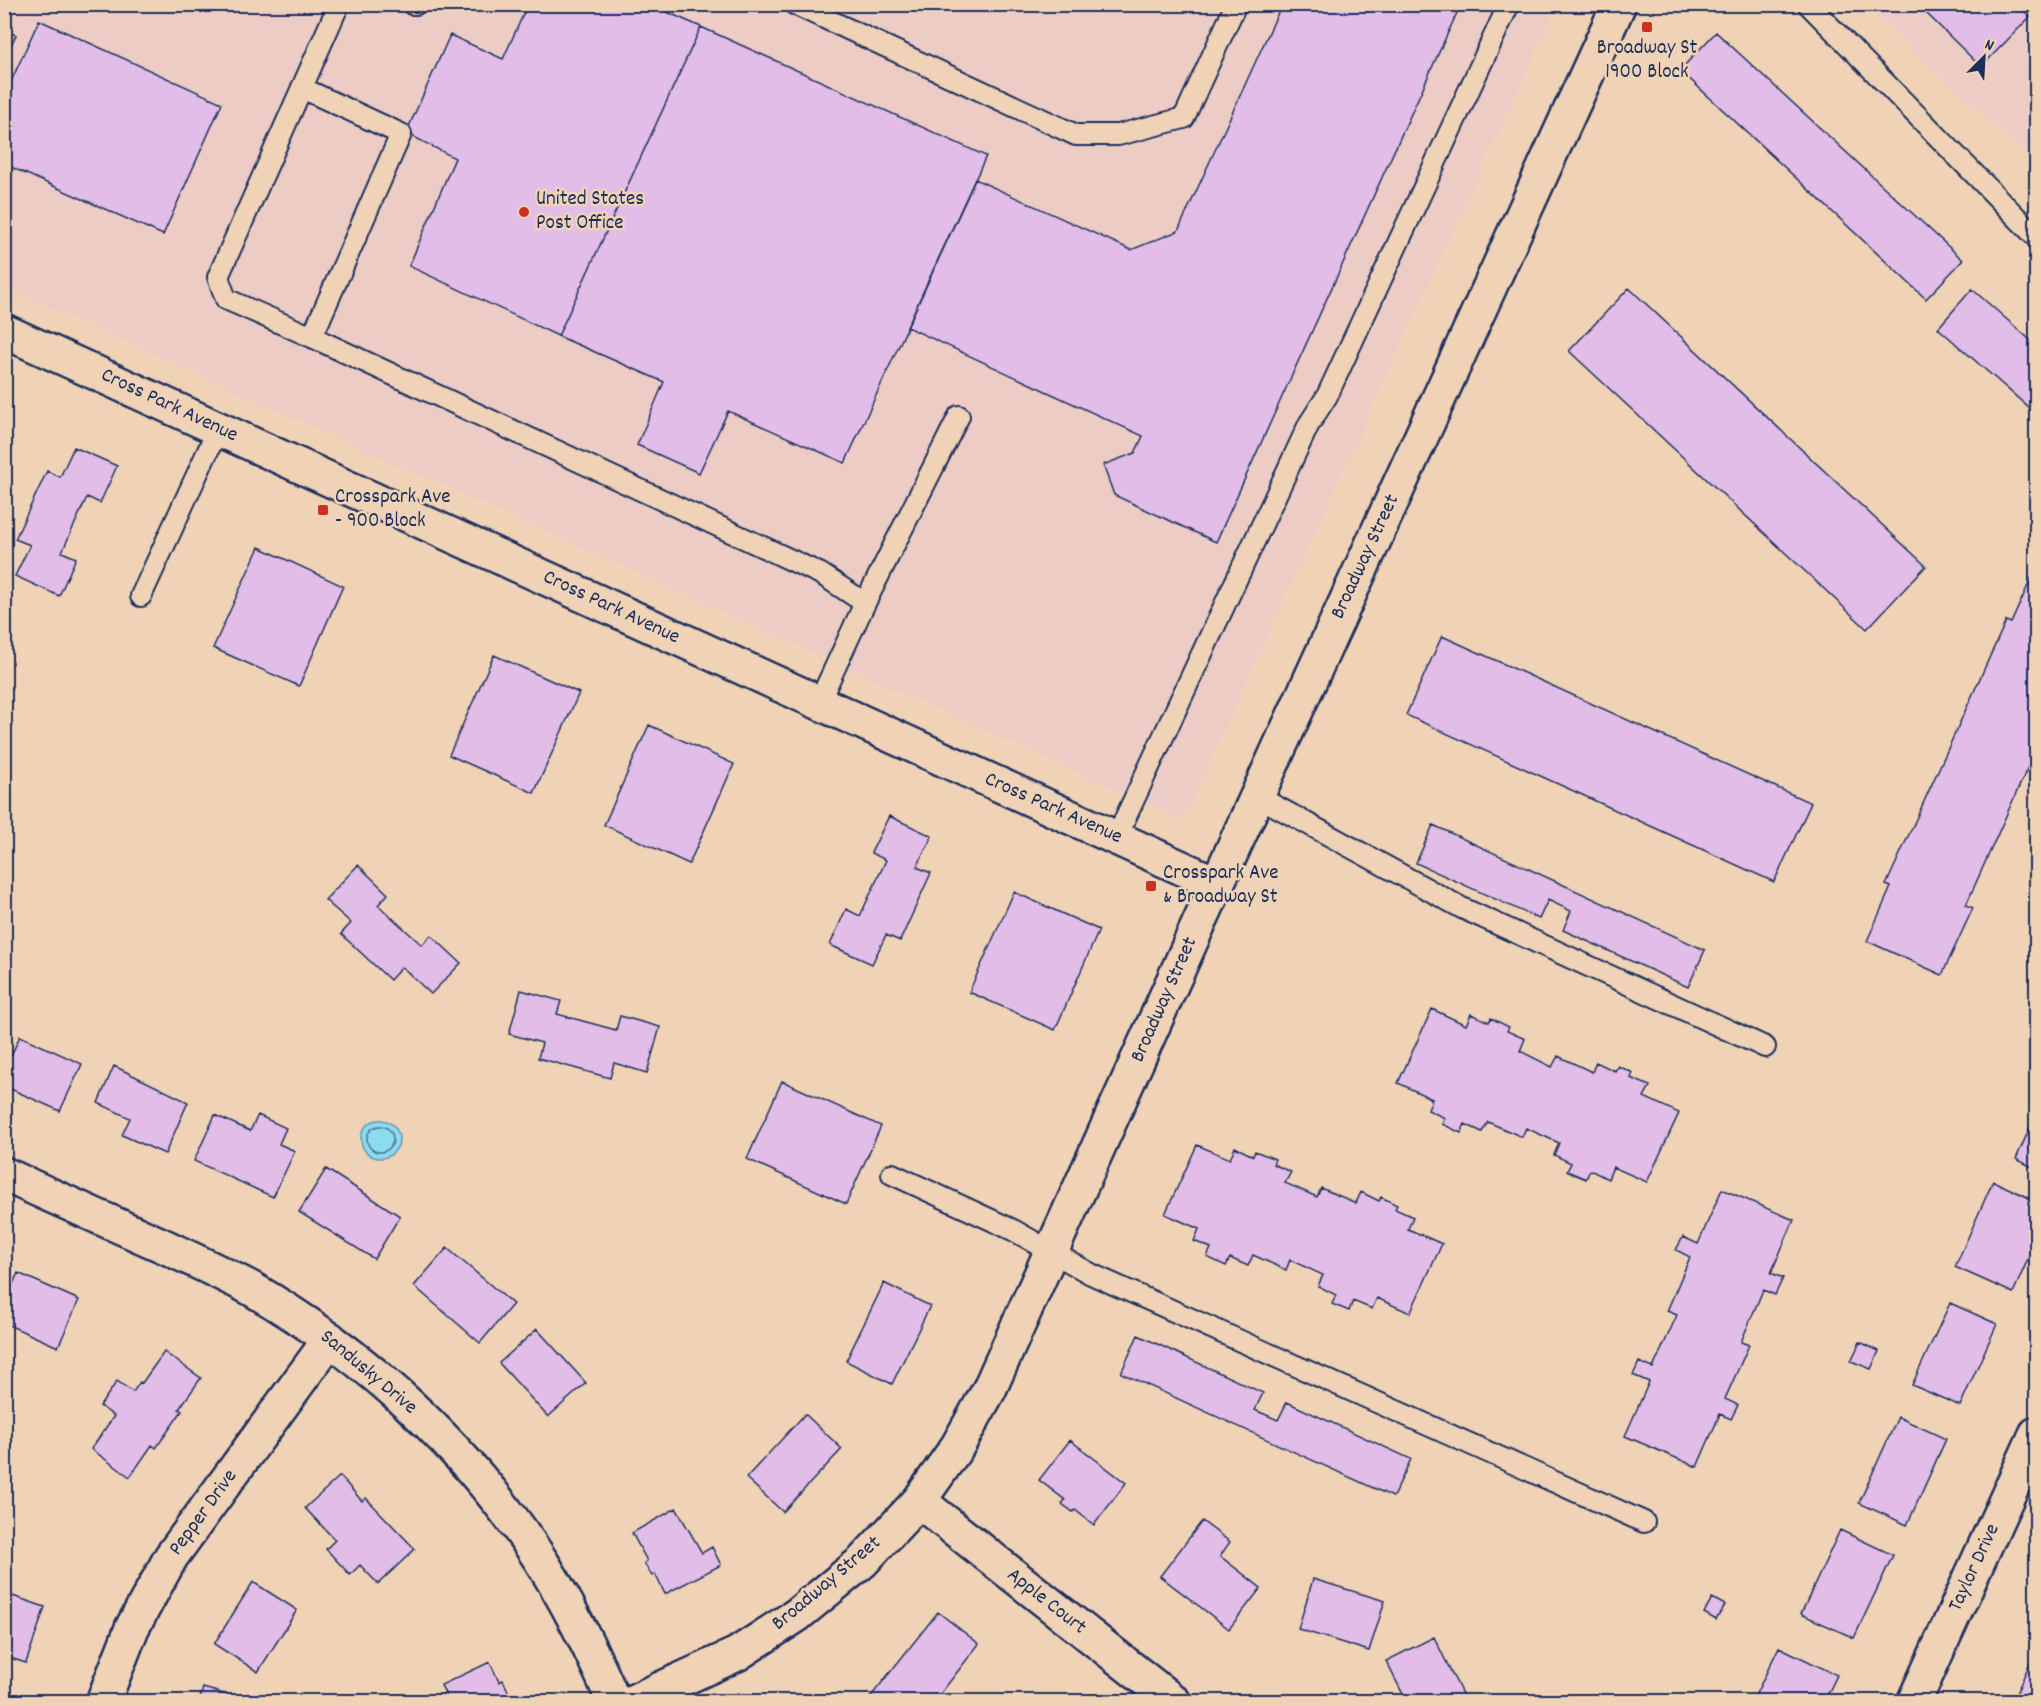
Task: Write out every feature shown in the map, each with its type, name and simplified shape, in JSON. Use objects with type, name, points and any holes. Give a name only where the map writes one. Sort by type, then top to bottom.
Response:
[{"type":"street","name":"Broadway Street","points":[[632,1701],[737,1654],[797,1615],[862,1562],[919,1501],[957,1447],[989,1390],[1257,796],[1619,4]]},
{"type":"street","name":"Cross Park Avenue","points":[[4,331],[1217,884]]},
{"type":"street","name":"Sandusky Drive","points":[[4,1174],[176,1252],[251,1289],[330,1339],[401,1397],[466,1463],[516,1524],[559,1590],[596,1660],[614,1701]]},
{"type":"street","name":"Pepper Drive","points":[[103,1701],[132,1628],[171,1557],[330,1339]]},
{"type":"street","name":"Taylor Drive","points":[[1914,1701],[2037,1434]]},
{"type":"street","name":"Apple Court","points":[[919,1501],[1174,1701]]},
{"type":"lane","points":[[339,4],[218,277],[226,299],[821,574],[865,603]]},
{"type":"lane","points":[[794,4],[1076,135],[1118,135],[1184,118],[1236,4]]},
{"type":"lane","points":[[1116,838],[1304,434],[1327,396],[1509,4]]},
{"type":"lane","points":[[1808,4],[2037,237]]},
{"type":"lane","points":[[302,88],[401,134],[312,337]]},
{"type":"lane","points":[[819,702],[865,603],[959,416]]},
{"type":"lane","points":[[141,596],[218,429]]},
{"type":"lane","points":[[1257,796],[1462,908],[1765,1047]]},
{"type":"lane","points":[[892,1174],[1013,1230],[1051,1253],[1102,1278],[1644,1522]]},
{"type":"path","points":[[2031,4],[2037,10]]},
{"type":"shaded area","points":[[5,5],[1557,5],[1183,820],[5,287]]},
{"type":"shaded area","points":[[1863,5],[2036,5],[2036,163]]},
{"type":"water","points":[[380,1120],[394,1125],[399,1139],[394,1153],[380,1158],[366,1153],[361,1139],[366,1125]]},
{"type":"building","name":"United States Post Office","points":[[528,4],[649,4],[701,27],[558,336],[409,266],[455,158],[406,133],[450,35],[503,59]]},
{"type":"building","points":[[1282,4],[1461,4],[1216,542],[1114,495],[1103,465],[1135,453],[1143,436],[907,327],[975,179],[1131,250],[1178,231]]},
{"type":"building","points":[[1917,4],[2017,4],[2030,17],[1981,67]]},
{"type":"building","points":[[39,20],[222,103],[163,235],[4,164],[4,97]]},
{"type":"building","points":[[701,27],[986,156],[845,463],[728,411],[699,473],[637,445],[664,382],[558,336]]},
{"type":"building","points":[[4,30],[16,35],[4,60]]},
{"type":"building","points":[[1716,32],[1963,260],[1926,299],[1680,70]]},
{"type":"building","points":[[1629,288],[1926,566],[1867,629],[1569,351]]},
{"type":"building","points":[[1972,289],[2036,345],[2036,414],[1938,328]]},
{"type":"building","points":[[74,447],[117,466],[100,503],[87,497],[62,552],[76,558],[59,596],[15,576],[30,545],[15,539],[47,471],[60,477]]},
{"type":"building","points":[[259,547],[343,586],[299,686],[213,648]]},
{"type":"building","points":[[2035,570],[2036,749],[1966,905],[1973,908],[1942,975],[1867,941],[1891,887],[1886,885],[2006,621],[2011,623]]},
{"type":"building","points":[[1442,636],[1811,803],[1774,882],[1406,715]]},
{"type":"building","points":[[494,655],[579,693],[534,793],[449,755]]},
{"type":"building","points":[[649,725],[734,764],[689,864],[604,825]]},
{"type":"building","points":[[889,816],[932,836],[917,867],[931,873],[900,941],[886,935],[872,964],[830,945],[846,909],[860,916],[886,860],[871,853]]},
{"type":"building","points":[[1433,825],[1705,950],[1688,987],[1563,930],[1571,911],[1548,900],[1539,919],[1416,863]]},
{"type":"building","points":[[358,865],[388,894],[378,905],[422,945],[431,935],[461,963],[431,994],[402,967],[390,980],[341,934],[351,923],[325,900]]},
{"type":"building","points":[[1014,892],[1099,930],[1055,1030],[969,992]]},
{"type":"building","points":[[521,990],[561,1001],[557,1014],[616,1030],[620,1016],[660,1027],[647,1073],[614,1063],[610,1078],[538,1058],[542,1043],[509,1034]]},
{"type":"building","points":[[1432,1009],[1466,1025],[1471,1014],[1489,1022],[1491,1018],[1509,1027],[1507,1031],[1525,1039],[1520,1051],[1552,1067],[1558,1056],[1592,1072],[1596,1062],[1615,1071],[1618,1066],[1633,1073],[1631,1078],[1650,1086],[1644,1097],[1679,1113],[1647,1182],[1613,1167],[1608,1179],[1590,1170],[1586,1179],[1567,1171],[1571,1163],[1554,1155],[1559,1143],[1526,1128],[1522,1137],[1488,1122],[1482,1132],[1465,1124],[1461,1133],[1442,1124],[1445,1118],[1428,1110],[1432,1099],[1398,1083]]},
{"type":"building","points":[[20,1036],[82,1064],[60,1111],[4,1086],[4,1071]]},
{"type":"building","points":[[114,1066],[188,1102],[165,1154],[122,1135],[130,1118],[98,1103]]},
{"type":"building","points":[[782,1081],[881,1126],[846,1204],[747,1159]]},
{"type":"building","points":[[2036,1114],[2036,1169],[2016,1159]]},
{"type":"building","points":[[215,1115],[250,1131],[258,1115],[286,1128],[279,1144],[295,1151],[273,1197],[194,1161]]},
{"type":"building","points":[[1197,1145],[1230,1159],[1235,1147],[1253,1156],[1255,1151],[1275,1159],[1273,1164],[1291,1172],[1285,1183],[1317,1197],[1321,1188],[1356,1203],[1361,1192],[1379,1201],[1381,1197],[1397,1205],[1395,1209],[1413,1217],[1408,1229],[1442,1244],[1410,1313],[1377,1298],[1372,1309],[1353,1301],[1349,1311],[1332,1304],[1336,1295],[1318,1286],[1323,1275],[1290,1260],[1286,1270],[1253,1255],[1248,1266],[1230,1258],[1226,1266],[1207,1257],[1211,1248],[1194,1241],[1199,1229],[1165,1214]]},
{"type":"building","points":[[326,1169],[400,1216],[374,1259],[299,1212]]},
{"type":"building","points":[[1993,1181],[2036,1201],[2036,1241],[2013,1293],[1955,1267]]},
{"type":"building","points":[[1722,1189],[1794,1220],[1771,1273],[1783,1278],[1775,1295],[1763,1290],[1741,1342],[1749,1345],[1725,1399],[1738,1405],[1731,1419],[1720,1414],[1697,1467],[1625,1436],[1649,1382],[1633,1375],[1639,1362],[1653,1368],[1677,1315],[1667,1311],[1690,1257],[1676,1250],[1683,1237],[1698,1244]]},
{"type":"building","points":[[447,1248],[513,1304],[480,1343],[414,1286]]},
{"type":"building","points":[[18,1273],[79,1300],[58,1347],[4,1323],[4,1303]]},
{"type":"building","points":[[884,1283],[930,1306],[892,1384],[846,1361]]},
{"type":"building","points":[[1950,1303],[1997,1324],[1960,1406],[1912,1385]]},
{"type":"building","points":[[537,1329],[586,1383],[548,1417],[499,1363]]},
{"type":"building","points":[[1138,1335],[1263,1393],[1255,1410],[1278,1420],[1287,1402],[1411,1459],[1393,1497],[1121,1373]]},
{"type":"building","points":[[1860,1342],[1879,1351],[1871,1369],[1851,1361]]},
{"type":"building","points":[[164,1352],[201,1378],[179,1409],[182,1411],[156,1448],[152,1445],[130,1477],[91,1449],[114,1416],[100,1406],[117,1381],[133,1392]]},
{"type":"building","points":[[805,1414],[842,1449],[783,1512],[746,1478]]},
{"type":"building","points":[[1898,1417],[1946,1439],[1907,1525],[1859,1503]]},
{"type":"building","points":[[1070,1440],[1126,1483],[1094,1525],[1075,1510],[1073,1512],[1062,1504],[1065,1500],[1039,1480]]},
{"type":"building","points":[[340,1476],[362,1501],[366,1498],[415,1549],[378,1584],[360,1565],[350,1575],[326,1549],[335,1540],[305,1508]]},
{"type":"building","points":[[676,1508],[702,1553],[712,1547],[721,1565],[665,1594],[655,1574],[652,1576],[644,1563],[647,1561],[632,1533]]},
{"type":"building","points":[[1202,1521],[1230,1542],[1220,1556],[1261,1588],[1229,1629],[1160,1576]]},
{"type":"building","points":[[1840,1530],[1893,1555],[1854,1638],[1801,1614]]},
{"type":"building","points":[[1313,1579],[1385,1601],[1369,1651],[1298,1629]]},
{"type":"building","points":[[253,1582],[297,1610],[258,1672],[214,1644]]},
{"type":"building","points":[[4,1593],[45,1607],[26,1663],[4,1656]]},
{"type":"building","points":[[1712,1598],[1725,1605],[1716,1620],[1704,1613]]},
{"type":"building","points":[[938,1612],[979,1644],[934,1702],[869,1702],[868,1700]]},
{"type":"building","points":[[1434,1637],[1466,1702],[1407,1702],[1386,1661]]},
{"type":"building","points":[[1779,1647],[1837,1675],[1824,1702],[1752,1702]]},
{"type":"building","points":[[2036,1650],[2036,1702],[2019,1702],[2014,1698]]},
{"type":"building","points":[[490,1662],[499,1682],[503,1680],[513,1702],[449,1702],[441,1685]]},
{"type":"building","points":[[203,1688],[250,1701],[250,1702],[199,1702]]},
{"type":"place","name":"Broadway St 1900 Block","points":[[1647,27]]},
{"type":"place","name":"United States Post Office","points":[[524,212]]},
{"type":"place","name":"Crosspark Ave - 900 Block","points":[[323,510]]},
{"type":"place","name":"Crosspark Ave & Broadway St","points":[[1151,886]]}]
